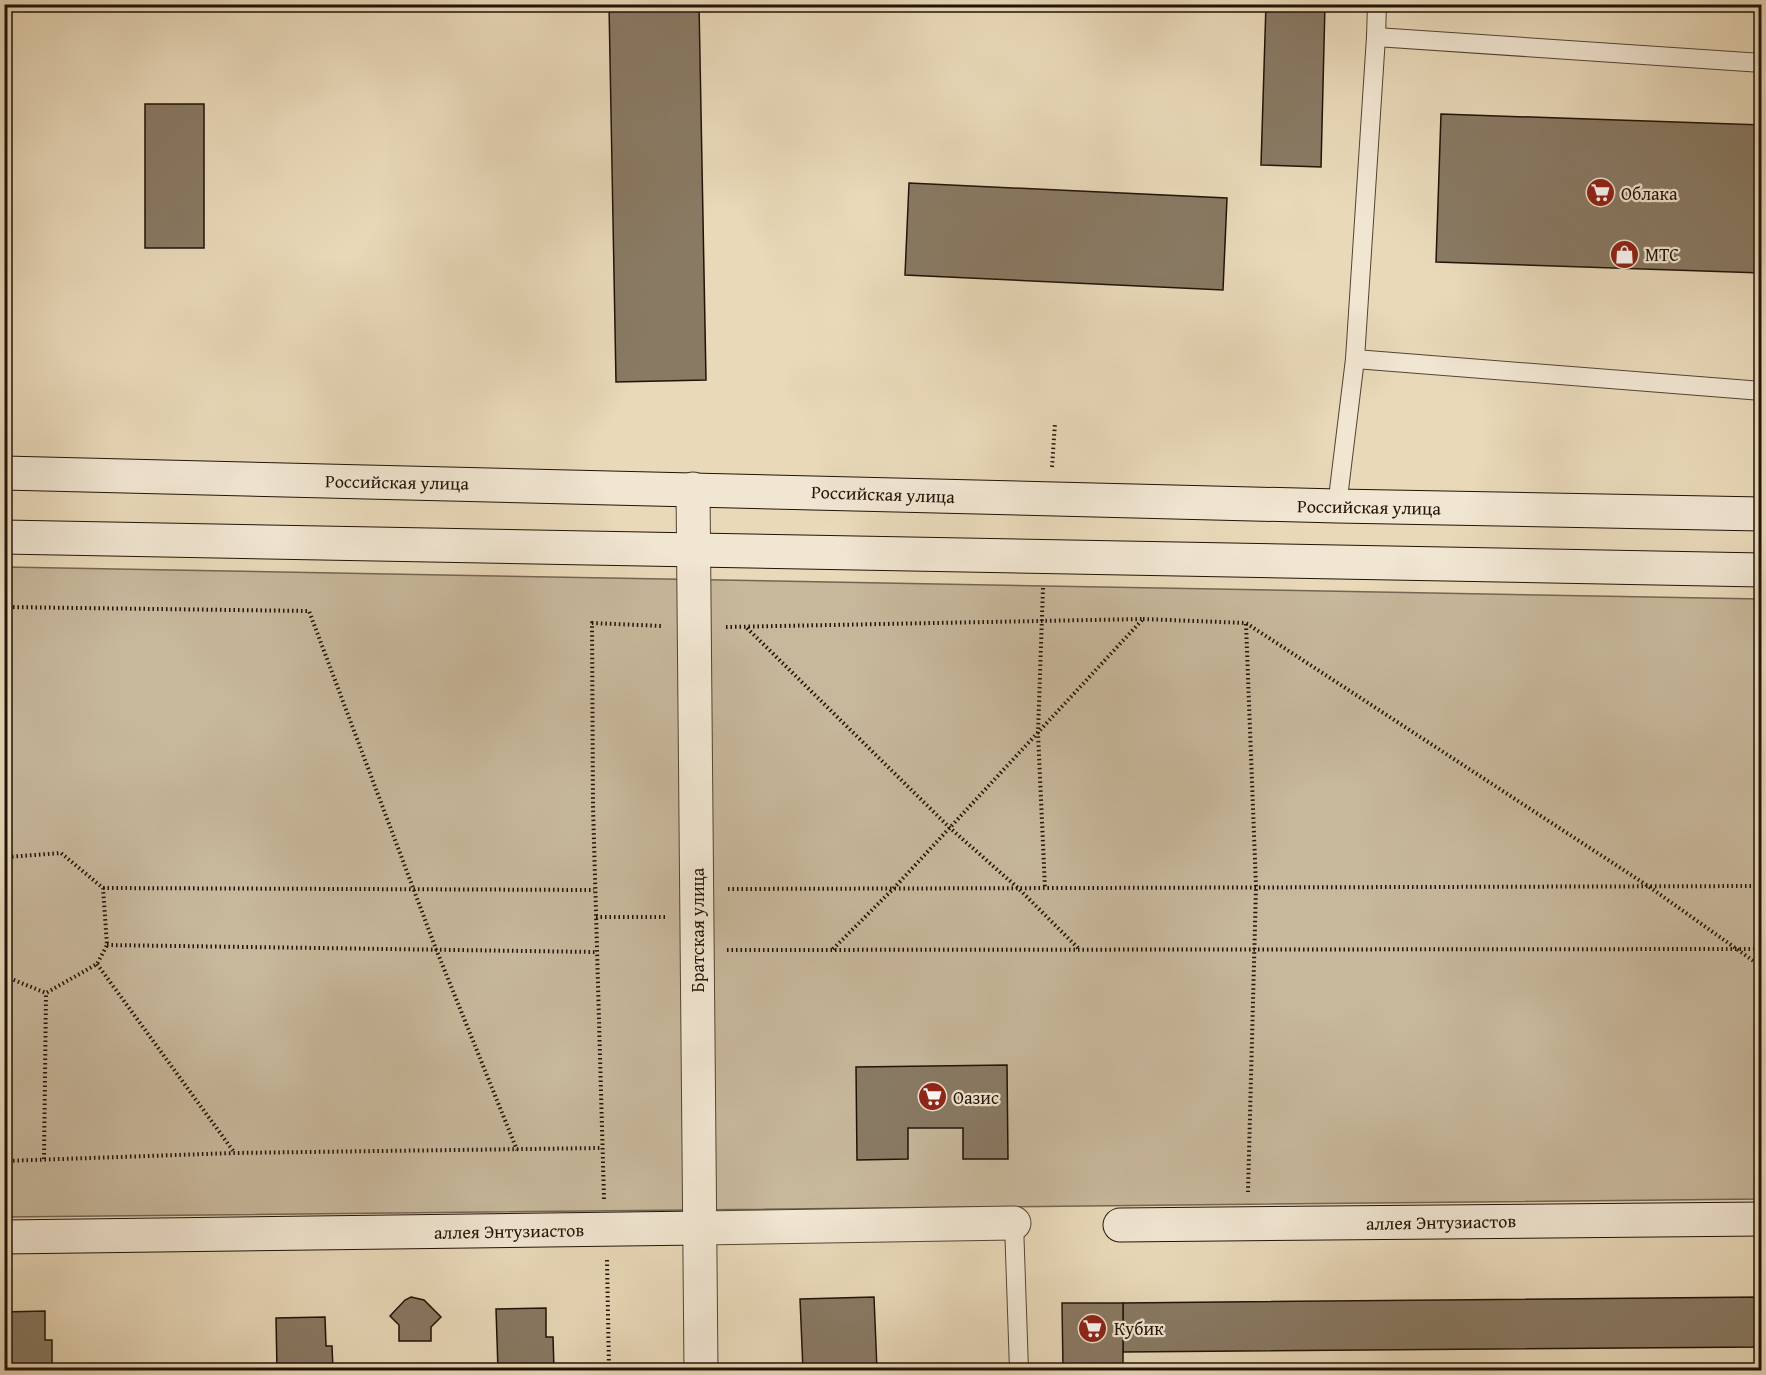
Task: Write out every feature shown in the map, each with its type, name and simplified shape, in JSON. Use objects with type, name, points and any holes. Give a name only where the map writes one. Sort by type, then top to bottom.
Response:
[{"type":"main road","name":"Российская улица","points":[[4,472],[1336,506],[1761,514]]},
{"type":"main road","name":"Братская улица","points":[[693,489],[701,1371]]},
{"type":"main road","points":[[4,537],[1761,570]]},
{"type":"main road","name":"аллея Энтузиастов","points":[[1120,1225],[1761,1218]]},
{"type":"main road","name":"аллея Энтузиастов","points":[[4,1237],[1014,1223]]},
{"type":"lane","points":[[1336,506],[1355,359],[1377,4]]},
{"type":"lane","points":[[1376,37],[1761,63]]},
{"type":"lane","points":[[1355,359],[1761,391]]},
{"type":"lane","points":[[1014,1223],[1019,1371]]},
{"type":"path","points":[[1049,498],[1055,423]]},
{"type":"path","points":[[1045,557],[1038,733],[1045,888]]},
{"type":"path","points":[[4,607],[309,611],[436,949],[517,1150]]},
{"type":"path","points":[[831,950],[894,888],[1143,619]]},
{"type":"path","points":[[609,1371],[594,890],[592,623],[694,628],[1143,619],[1246,623],[1648,886],[1761,967]]},
{"type":"path","points":[[1246,623],[1256,887],[1247,1224]]},
{"type":"path","points":[[747,627],[950,828],[1018,888],[1080,950]]},
{"type":"path","points":[[4,860],[8,857],[62,853],[103,888],[594,890]]},
{"type":"path","points":[[723,889],[1761,885]]},
{"type":"path","points":[[46,993],[97,964],[107,945],[103,888]]},
{"type":"path","points":[[596,917],[697,918]]},
{"type":"path","points":[[107,945],[596,952]]},
{"type":"path","points":[[723,950],[1761,949]]},
{"type":"path","points":[[97,964],[234,1153]]},
{"type":"path","points":[[4,976],[46,993]]},
{"type":"path","points":[[44,1159],[46,993]]},
{"type":"path","points":[[4,1161],[234,1153],[602,1148]]},
{"type":"shaded area","points":[[5,567],[1761,599],[1761,1199],[5,1217]]},
{"type":"building","points":[[609,4],[699,4],[706,380],[616,382]]},
{"type":"building","points":[[1266,4],[1325,4],[1321,167],[1261,165]]},
{"type":"building","points":[[1654,4],[1762,4],[1762,10]]},
{"type":"building","points":[[145,104],[204,104],[204,248],[145,248]]},
{"type":"building","name":"Облака","points":[[1441,114],[1762,125],[1762,273],[1436,262]]},
{"type":"building","points":[[909,183],[1227,198],[1223,290],[905,275]]},
{"type":"building","name":"Оазис","points":[[1007,1065],[1008,1159],[963,1159],[963,1128],[908,1128],[908,1159],[857,1160],[856,1067]]},
{"type":"building","points":[[411,1297],[424,1300],[441,1317],[431,1327],[431,1341],[399,1341],[399,1325],[390,1316],[405,1300]]},
{"type":"building","points":[[874,1297],[877,1370],[803,1370],[800,1299]]},
{"type":"building","points":[[1762,1297],[1762,1347],[1123,1352],[1123,1303]]},
{"type":"building","name":"Кубик","points":[[1062,1303],[1123,1303],[1123,1370],[1063,1370]]},
{"type":"building","points":[[546,1308],[546,1337],[553,1337],[554,1370],[498,1370],[496,1309]]},
{"type":"building","points":[[45,1311],[45,1340],[52,1340],[52,1370],[4,1370],[4,1312]]},
{"type":"building","points":[[325,1317],[326,1346],[332,1346],[333,1370],[277,1370],[276,1318]]},
{"type":"place","name":"Облака","points":[[1600,193]]},
{"type":"place","name":"МТС","points":[[1624,254]]},
{"type":"place","name":"Оазис","points":[[932,1097]]},
{"type":"place","name":"Кубик","points":[[1093,1328]]}]
